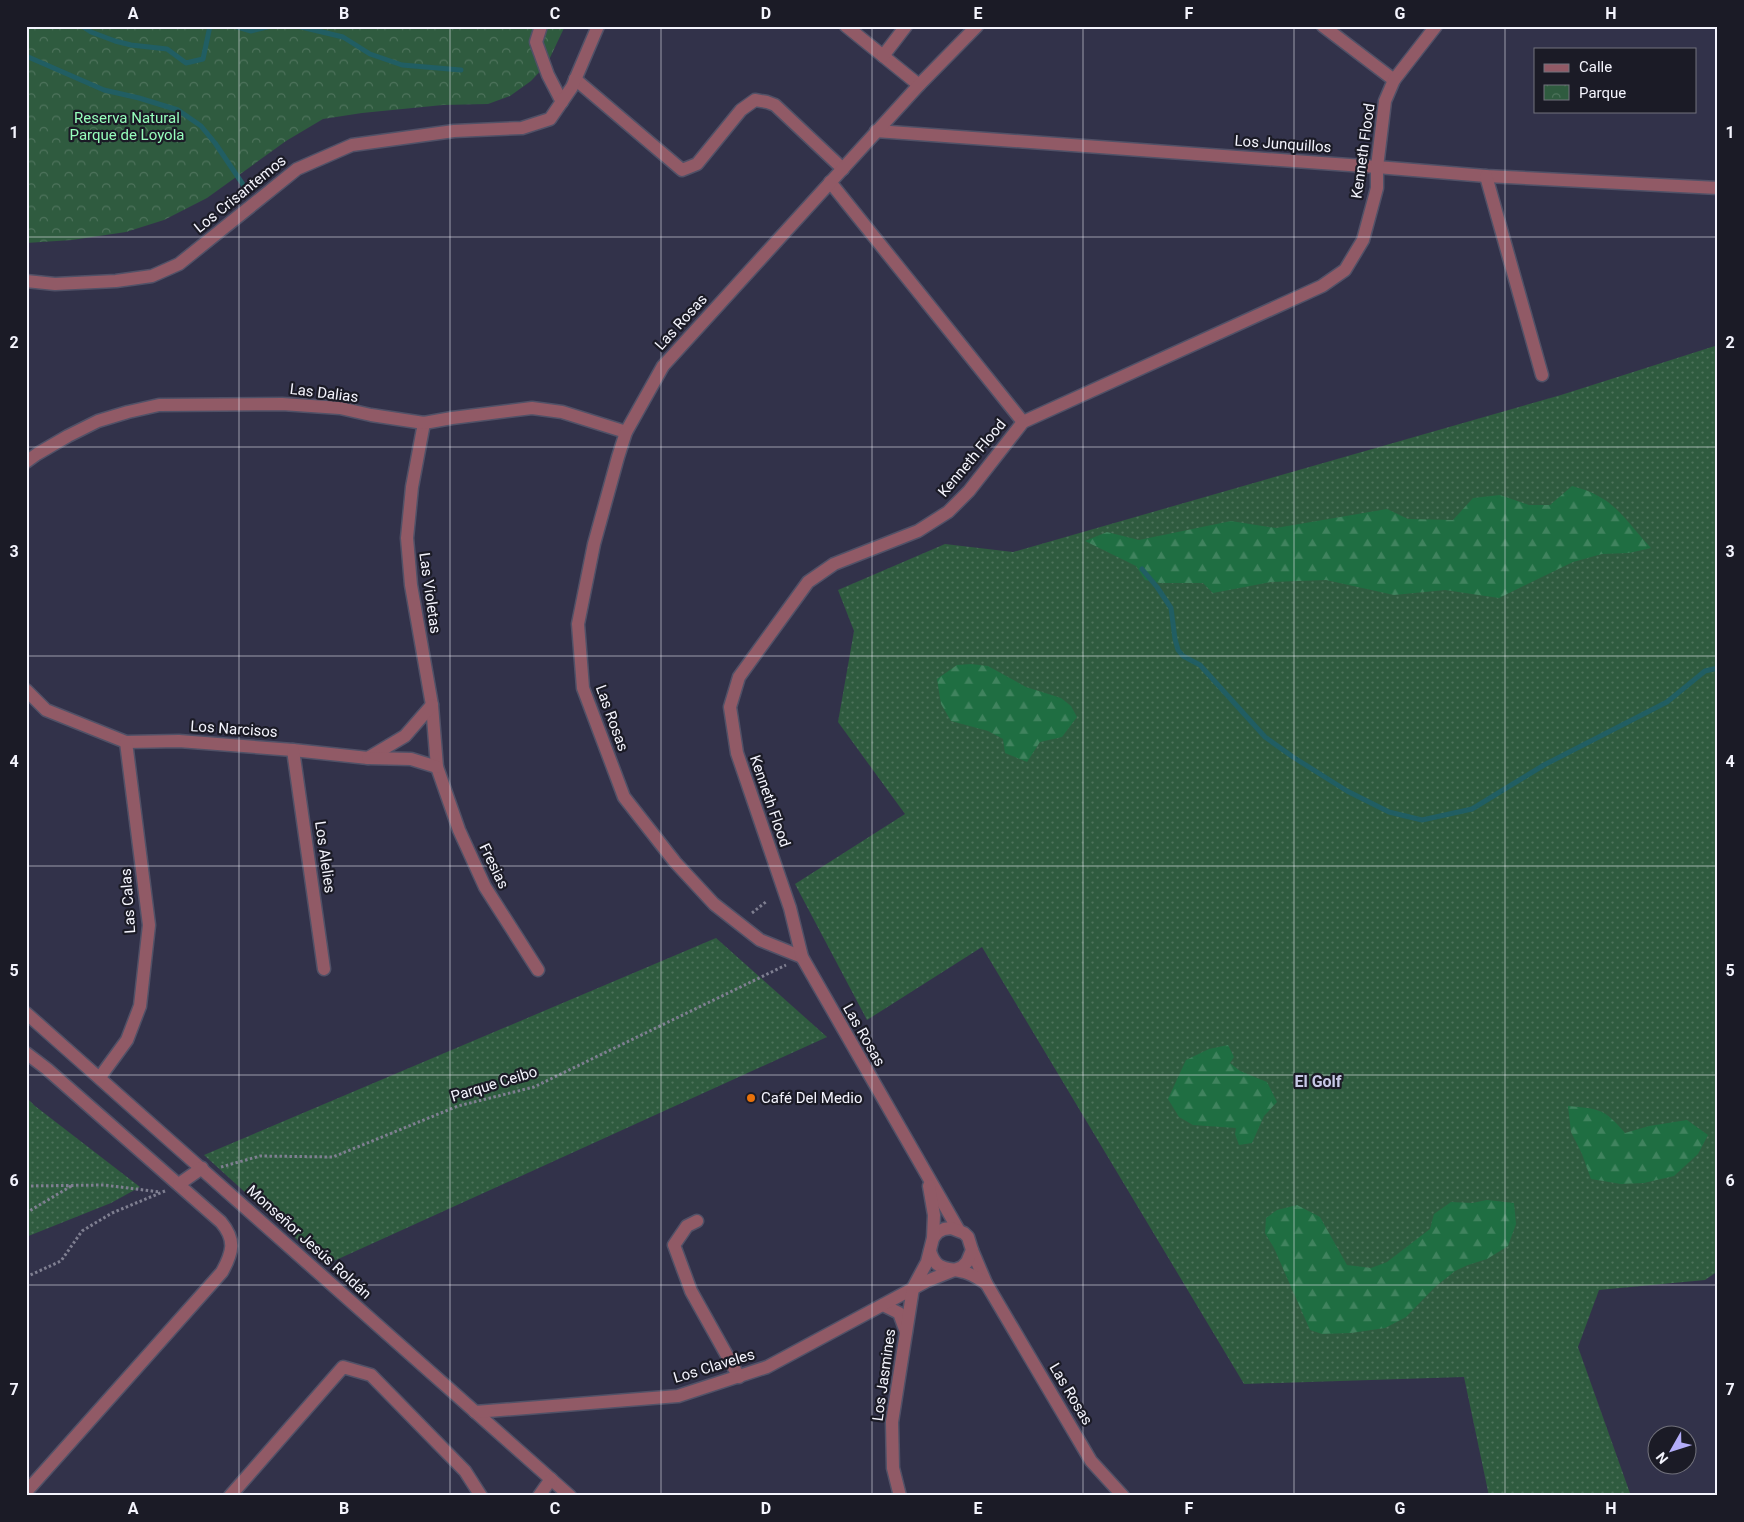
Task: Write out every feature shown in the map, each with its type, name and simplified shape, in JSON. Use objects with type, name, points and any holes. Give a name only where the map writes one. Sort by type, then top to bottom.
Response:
[{"type":"street","points":[[541,26],[536,42],[548,75],[562,102]]},
{"type":"street","name":"Los Crisantemos","points":[[26,281],[55,284],[116,281],[152,276],[179,264],[297,168],[352,145],[454,131],[522,128],[550,119],[576,79],[598,26]]},
{"type":"street","points":[[846,26],[919,84]]},
{"type":"street","points":[[883,56],[906,26]]},
{"type":"street","name":"Las Rosas","points":[[958,1229],[802,957],[760,940],[714,904],[675,862],[624,797],[583,688],[578,624],[594,544],[626,432],[664,366],[919,84],[977,26]]},
{"type":"street","points":[[1323,26],[1394,80]]},
{"type":"street","name":"Kenneth Flood","points":[[802,957],[790,908],[737,753],[730,707],[739,677],[808,582],[834,564],[918,531],[948,512],[969,491],[1023,422],[1322,286],[1345,270],[1363,240],[1377,188],[1377,167],[1386,101],[1394,80],[1436,26]]},
{"type":"street","points":[[576,79],[682,170],[697,164],[741,110],[755,100],[775,105],[842,168]]},
{"type":"street","name":"Los Junquillos","points":[[876,132],[1486,176],[1718,188]]},
{"type":"street","points":[[1486,176],[1542,375]]},
{"type":"street","points":[[830,182],[1023,422]]},
{"type":"street","name":"Las Dalias","points":[[26,462],[68,436],[98,421],[128,412],[159,406],[282,404],[340,408],[424,423],[532,408],[562,412],[626,432]]},
{"type":"street","name":"Las Violetas","points":[[424,423],[412,487],[407,538],[411,585],[432,705],[437,767]]},
{"type":"street","name":"Los Narcisos","points":[[26,690],[46,710],[126,742],[179,742],[293,750],[368,758],[411,760],[437,767]]},
{"type":"street","points":[[368,758],[405,736],[432,705]]},
{"type":"street","name":"Las Calas","points":[[100,1076],[127,1040],[140,1006],[149,925],[126,742]]},
{"type":"street","name":"Los Alelies","points":[[293,750],[324,969]]},
{"type":"street","name":"Fresias","points":[[437,767],[458,830],[485,887],[538,970]]},
{"type":"street","name":"Monseñor Jesús Roldán","points":[[26,1012],[570,1496]]},
{"type":"street","points":[[26,1053],[46,1068],[221,1222],[230,1233],[231,1256],[222,1272],[26,1492]]},
{"type":"street","points":[[179,1184],[204,1170]]},
{"type":"street","points":[[928,1178],[934,1215],[933,1238],[930,1250],[936,1263],[948,1270],[955,1270],[974,1276],[986,1283]]},
{"type":"street","points":[[697,1221],[687,1226],[674,1245],[691,1291],[739,1376]]},
{"type":"street","points":[[933,1238],[944,1229],[958,1229],[968,1237],[972,1250],[971,1256],[962,1267],[955,1270]]},
{"type":"street","name":"Los Jasmines","points":[[900,1496],[894,1468],[892,1422],[914,1288],[924,1270],[930,1250]]},
{"type":"street","name":"Las Rosas","points":[[972,1250],[986,1283],[1091,1460],[1123,1496]]},
{"type":"street","name":"Los Claveles","points":[[476,1412],[678,1396],[767,1367],[938,1275],[955,1270]]},
{"type":"street","points":[[883,1305],[899,1313],[906,1332]]},
{"type":"street","points":[[230,1496],[343,1367],[371,1375],[465,1471],[481,1496]]},
{"type":"street","points":[[539,1496],[551,1480]]},
{"type":"path","points":[[752,913],[767,901]]},
{"type":"path","name":"Parque Ceibo","points":[[204,1170],[260,1156],[333,1157],[458,1106],[534,1086],[802,957]]},
{"type":"path","points":[[26,1277],[61,1261],[82,1231],[112,1213],[179,1184]]},
{"type":"path","points":[[26,1186],[104,1185],[161,1192]]},
{"type":"path","points":[[26,1213],[73,1186]]},
{"type":"green space","name":"Reserva Natural Parque de Loyola","points":[[26,26],[565,26],[547,64],[531,81],[510,96],[488,104],[443,105],[323,119],[286,141],[207,198],[164,220],[126,232],[72,240],[26,243]]},
{"type":"green space","points":[[1718,345],[1718,1271],[1705,1280],[1599,1290],[1578,1347],[1631,1496],[1489,1496],[1464,1377],[1244,1384],[982,947],[867,1020],[795,884],[905,814],[838,722],[854,631],[838,590],[945,544],[1013,552],[1561,395]]},
{"type":"green space","points":[[1572,486],[1599,496],[1609,503],[1651,548],[1629,553],[1602,554],[1573,562],[1499,598],[1445,590],[1394,595],[1326,580],[1271,582],[1213,593],[1203,583],[1160,583],[1145,580],[1136,566],[1085,541],[1107,532],[1139,540],[1231,521],[1276,528],[1387,509],[1408,519],[1453,520],[1473,498],[1500,495],[1529,505],[1550,505]]},
{"type":"green space","points":[[957,665],[988,666],[1026,687],[1061,698],[1071,706],[1077,717],[1062,737],[1040,742],[1027,762],[1005,753],[1003,739],[988,731],[951,721],[941,704],[937,679]]},
{"type":"green space","points":[[716,938],[827,1037],[325,1265],[204,1155]]},
{"type":"green space","points":[[1228,1045],[1234,1057],[1230,1063],[1240,1071],[1267,1082],[1277,1102],[1264,1116],[1252,1143],[1239,1145],[1235,1134],[1236,1128],[1193,1125],[1179,1117],[1168,1099],[1186,1060],[1209,1049]]},
{"type":"green space","points":[[26,1097],[140,1187],[111,1203],[26,1237]]},
{"type":"green space","points":[[1568,1106],[1600,1111],[1612,1119],[1625,1133],[1649,1126],[1687,1120],[1708,1135],[1698,1154],[1674,1176],[1644,1183],[1621,1184],[1591,1179],[1582,1154],[1571,1132]]},
{"type":"green space","points":[[1487,1200],[1514,1203],[1516,1224],[1508,1246],[1487,1259],[1455,1271],[1435,1287],[1406,1317],[1385,1328],[1351,1333],[1322,1334],[1310,1330],[1274,1248],[1265,1233],[1266,1218],[1277,1210],[1297,1205],[1320,1217],[1347,1265],[1371,1268],[1387,1262],[1430,1229],[1434,1214],[1451,1202],[1472,1203]]},
{"type":"waterway","points":[[82,26],[91,32],[115,41],[131,45],[167,49],[186,63],[203,59],[210,26]]},
{"type":"waterway","points":[[234,26],[251,31],[271,26]]},
{"type":"waterway","points":[[297,26],[343,37],[370,54],[402,65],[461,70]]},
{"type":"waterway","points":[[26,56],[104,90],[178,110],[201,126],[244,186]]},
{"type":"waterway","points":[[1142,569],[1171,608],[1178,650],[1183,656],[1200,665],[1265,737],[1347,791],[1389,812],[1422,820],[1472,809],[1544,765],[1667,702],[1705,671],[1718,668]]},
{"type":"place","name":"Café Del Medio","points":[[751,1098]]},
{"type":"district","name":"El Golf","points":[[1318,1081]]}]
